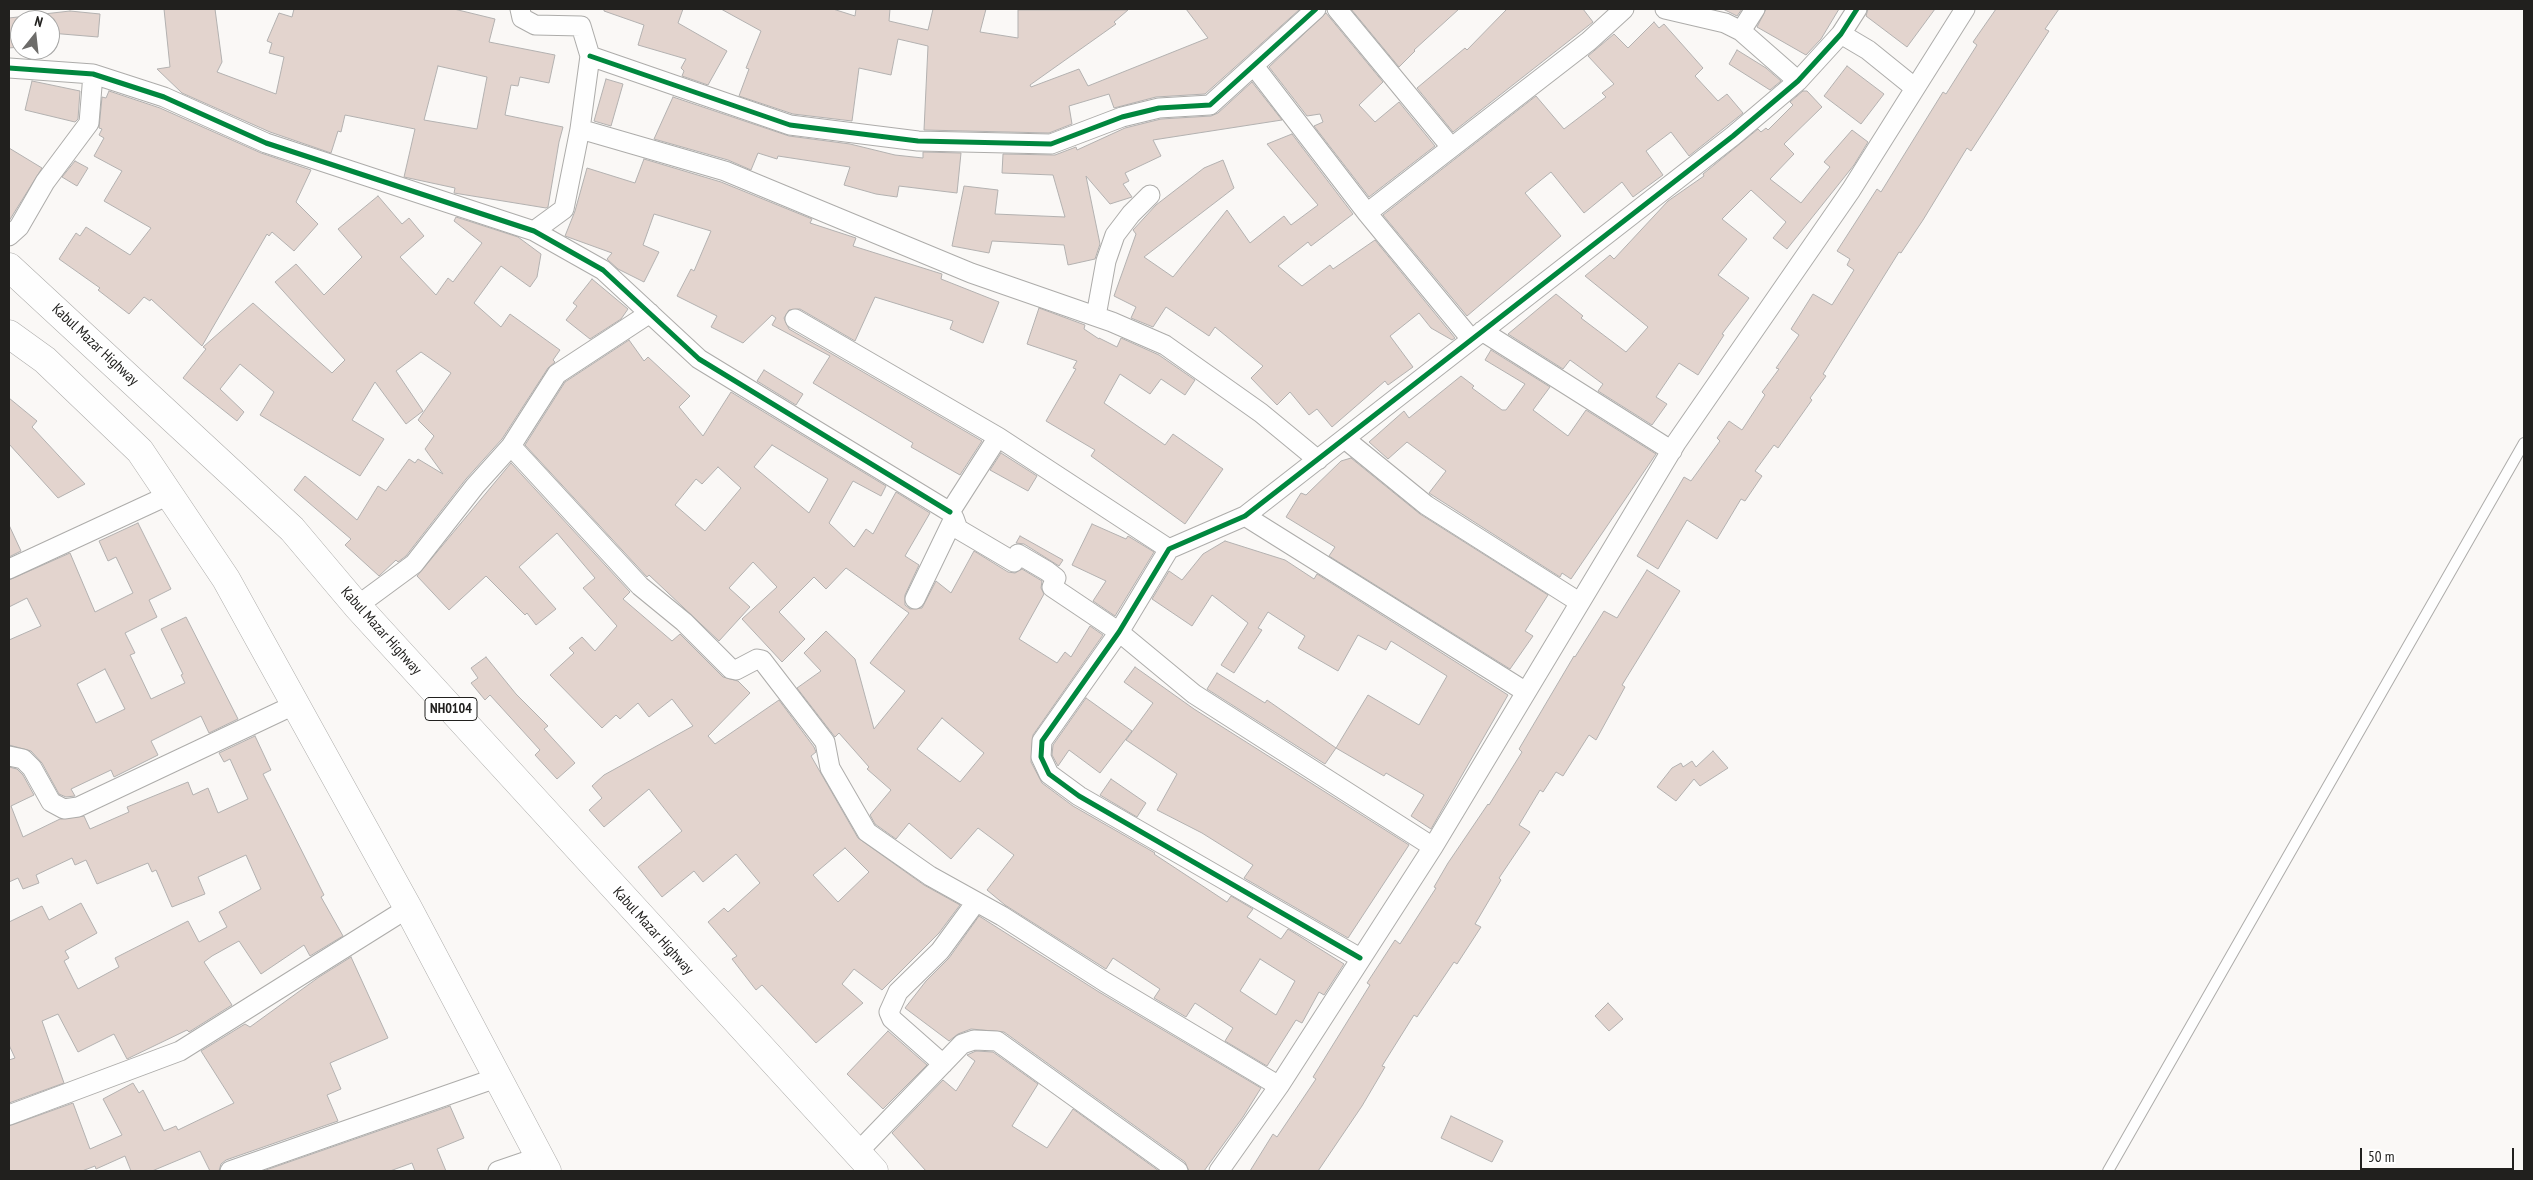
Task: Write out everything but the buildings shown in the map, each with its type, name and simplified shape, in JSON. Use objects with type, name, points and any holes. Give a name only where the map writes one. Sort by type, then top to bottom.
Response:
[{"type":"highway","name":"Kabul Mazar Highway","points":[[9,267],[292,528],[357,606],[865,1162]]},
{"type":"highway","points":[[9,334],[45,360],[140,451],[226,579],[408,908],[543,1164]]},
{"type":"street","points":[[520,9],[522,18],[535,25],[581,26],[590,56],[580,130],[564,209],[534,232]]},
{"type":"street","points":[[590,56],[790,125],[918,140],[1051,144],[1122,117],[1159,108],[1210,105],[1316,9]]},
{"type":"street","points":[[1337,9],[1451,147]]},
{"type":"street","points":[[1367,213],[1589,41],[1624,9]]},
{"type":"street","points":[[1665,9],[1725,23],[1741,31],[1798,81]]},
{"type":"street","points":[[1741,31],[1755,9]]},
{"type":"street","points":[[1360,958],[1079,796],[1049,774],[1041,757],[1042,741],[1119,632],[1169,549],[1245,516],[1733,136],[1798,81],[1841,34],[1858,9]]},
{"type":"street","points":[[1219,1171],[1279,1086],[1433,846],[1672,451],[1851,190],[1965,9]]},
{"type":"street","points":[[1841,34],[1868,50],[1915,88]]},
{"type":"street","points":[[1254,66],[1367,213],[1476,335],[1672,451]]},
{"type":"street","points":[[9,68],[92,74],[164,97],[266,143],[534,232],[603,270],[699,359],[952,515],[958,529],[1014,562],[1018,554],[1047,571],[1056,578],[1052,587],[1119,632],[1194,694],[1433,846]]},
{"type":"street","points":[[9,236],[18,227],[45,182],[89,123],[92,74]]},
{"type":"street","points":[[580,130],[726,171],[971,272],[1096,316],[1165,345],[1261,413],[1318,460]]},
{"type":"street","points":[[1096,316],[1106,261],[1115,235],[1131,214],[1150,195]]},
{"type":"street","points":[[357,606],[414,564],[475,486],[511,446],[557,374],[650,313]]},
{"type":"street","points":[[795,319],[998,437],[1169,549]]},
{"type":"street","points":[[915,599],[952,515],[998,437]]},
{"type":"street","points":[[1345,439],[1426,504],[1579,602]]},
{"type":"street","points":[[511,446],[640,586],[684,622],[732,670],[736,670],[757,659],[762,660],[825,742],[830,768],[867,832],[930,876],[1279,1086]]},
{"type":"street","points":[[9,569],[169,495]]},
{"type":"street","points":[[1245,516],[1526,692]]},
{"type":"street","points":[[9,756],[23,759],[32,768],[52,802],[64,809],[78,806],[294,705]]},
{"type":"street","points":[[943,1064],[892,1019],[889,1012],[898,992],[940,951],[976,902]]},
{"type":"street","points":[[9,1115],[180,1051],[408,908]]},
{"type":"street","points":[[865,1162],[943,1064],[962,1044],[974,1040],[998,1041],[1178,1171]]},
{"type":"street","points":[[230,1171],[496,1078]]},
{"type":"street","points":[[498,1171],[543,1164]]},
{"type":"lane","points":[[2108,1171],[2524,443]]},
{"type":"cycle path","points":[[590,56],[790,125],[918,141],[1051,144],[1122,117],[1159,108],[1210,105],[1316,9]]},
{"type":"cycle path","points":[[1360,958],[1079,796],[1049,774],[1041,757],[1042,741],[1119,632],[1169,549],[1245,516],[1733,136],[1798,81],[1841,34],[1857,9]]},
{"type":"cycle path","points":[[9,68],[93,74],[164,97],[266,143],[534,231],[603,270],[699,359],[950,512]]}]
